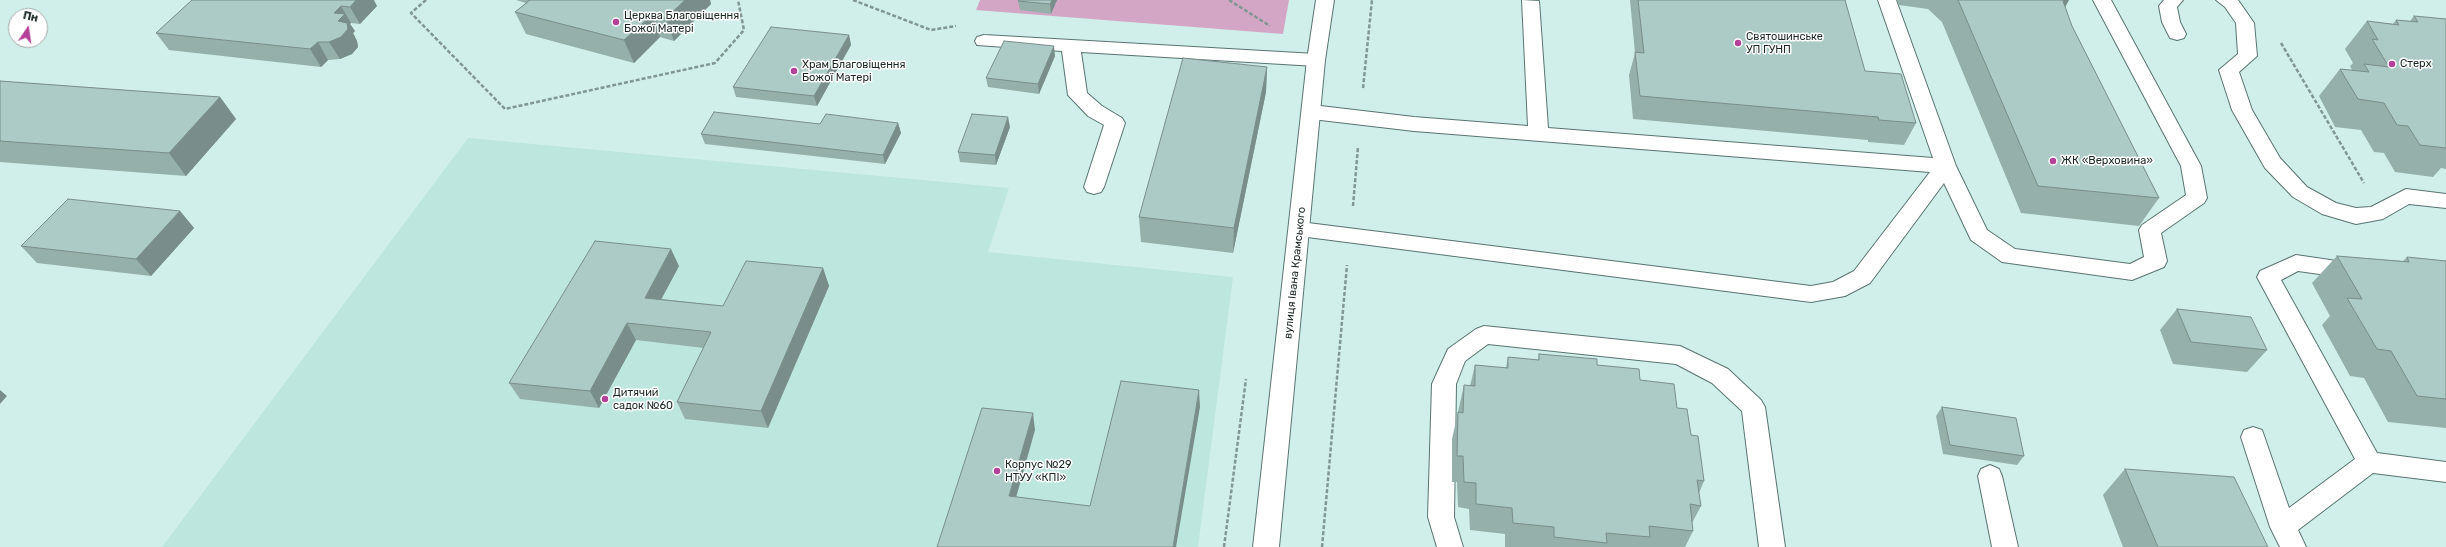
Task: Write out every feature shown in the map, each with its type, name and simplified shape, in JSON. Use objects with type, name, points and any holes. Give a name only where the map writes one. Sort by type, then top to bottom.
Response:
[{"type":"street","name":"вулиця Івана Крамського","points":[[1266,547],[1300,230],[1316,60],[1325,0]]},
{"type":"street","points":[[1887,0],[1946,166],[1979,235],[2010,256],[2132,272],[2156,261],[2150,230],[2196,198],[2191,166],[2102,0]]},
{"type":"street","points":[[2174,0],[2168,6],[2171,22],[2177,34]]},
{"type":"street","points":[[2225,0],[2231,3],[2245,23],[2248,56],[2229,70],[2242,110],[2272,163],[2300,192],[2329,209],[2356,216],[2376,214],[2406,196],[2446,201]]},
{"type":"street","points":[[1530,1],[1540,135]]},
{"type":"street","points":[[984,41],[1316,60]]},
{"type":"street","points":[[1071,47],[1078,95],[1095,111],[1115,123],[1094,187]]},
{"type":"street","points":[[1312,112],[1540,135],[1946,166]]},
{"type":"street","points":[[1300,230],[1811,294],[1837,290],[1862,276],[1946,166]]},
{"type":"street","points":[[2369,462],[2268,277],[2296,263],[2375,273]]},
{"type":"street","points":[[1450,547],[1441,517],[1444,384],[1456,355],[1484,335],[1680,355],[1720,376],[1753,407],[1772,547]]},
{"type":"street","points":[[2253,437],[2288,537],[2369,462]]},
{"type":"street","points":[[2369,462],[2446,472]]},
{"type":"street","points":[[1990,476],[2005,547]]},
{"type":"path","points":[[426,0],[411,13],[505,109],[715,63],[744,30],[738,0]]},
{"type":"path","points":[[853,0],[931,30],[962,24]]},
{"type":"path","points":[[1228,0],[1272,28]]},
{"type":"path","points":[[1322,547],[1372,0]]},
{"type":"path","points":[[2279,40],[2312,94],[2328,126],[2381,211]]},
{"type":"shaded area","points":[[980,0],[1289,0],[1283,34],[976,10]]},
{"type":"shaded area","name":"Дитячий садок №60","points":[[468,138],[1009,188],[988,252],[1233,277],[1198,547],[162,547]]},
{"type":"building","points":[[192,0],[356,0],[350,7],[341,6],[334,13],[345,14],[338,21],[347,23],[348,29],[341,37],[329,42],[318,42],[310,49],[156,33]]},
{"type":"building","points":[[530,0],[685,0],[666,18],[652,15],[624,40],[515,12]]},
{"type":"building","points":[[1052,0],[1050,4],[1018,1]]},
{"type":"building","name":"Святошинське УП ГУНП","points":[[1638,0],[1845,0],[1865,71],[1901,74],[1916,123],[1879,120],[1878,117],[1640,96],[1635,52],[1644,53]]},
{"type":"building","name":"ЖК «Верховина»","points":[[1958,0],[2063,0],[2072,26],[2159,198],[2038,186]]},
{"type":"building","points":[[2414,16],[2446,19],[2446,148],[2420,145],[2408,126],[2397,125],[2384,103],[2358,99],[2340,69],[2369,72],[2364,64],[2389,67],[2372,39],[2378,40],[2367,21],[2399,25],[2396,20],[2418,22]]},
{"type":"building","name":"Храм Благовіщення Божої Матері","points":[[771,27],[849,35],[814,96],[733,87]]},
{"type":"building","points":[[1004,41],[1054,46],[1038,84],[986,78]]},
{"type":"building","points":[[1183,58],[1267,67],[1234,228],[1139,217]]},
{"type":"building","points":[[0,81],[220,97],[169,153],[0,141]]},
{"type":"building","points":[[714,112],[820,124],[826,114],[898,123],[883,155],[701,134]]},
{"type":"building","points":[[972,114],[1008,117],[995,155],[958,152]]},
{"type":"building","points":[[68,199],[180,211],[136,259],[21,246]]},
{"type":"building","points":[[595,241],[671,249],[645,298],[723,306],[746,261],[823,268],[761,411],[677,402],[711,332],[627,323],[590,391],[509,383]]},
{"type":"building","points":[[2337,256],[2409,262],[2407,257],[2446,261],[2446,399],[2417,396],[2391,351],[2377,349],[2347,298],[2362,299]]},
{"type":"building","points":[[2177,309],[2251,317],[2267,350],[2191,342]]},
{"type":"building","points":[[1539,354],[1597,359],[1597,365],[1639,369],[1640,380],[1674,384],[1677,408],[1687,409],[1691,435],[1698,436],[1704,481],[1697,480],[1701,506],[1690,504],[1693,531],[1649,526],[1650,537],[1606,533],[1607,543],[1554,537],[1554,527],[1513,523],[1512,508],[1476,504],[1476,483],[1464,482],[1463,456],[1457,456],[1458,412],[1463,413],[1464,385],[1475,386],[1475,365],[1508,368],[1508,357],[1539,360]]},
{"type":"building","points":[[1121,381],[1199,390],[1173,547],[937,547],[982,408],[1033,413],[1009,496],[1090,506]]},
{"type":"building","points":[[1942,407],[2016,418],[2024,456],[1950,445]]},
{"type":"building","points":[[2125,469],[2234,477],[2268,547],[2158,547]]},
{"type":"place","name":"Церква Благовіщення Божої Матері","points":[[616,22]]},
{"type":"place","name":"Святошинське УП ГУНП","points":[[1738,43]]},
{"type":"place","name":"Стерх","points":[[2392,64]]},
{"type":"place","name":"Храм Благовіщення Божої Матері","points":[[794,71]]},
{"type":"place","name":"ЖК «Верховина»","points":[[2053,161]]},
{"type":"place","name":"Дитячий садок №60","points":[[605,399]]},
{"type":"place","name":"Корпус №29 НТУУ «КПІ»","points":[[997,471]]}]
